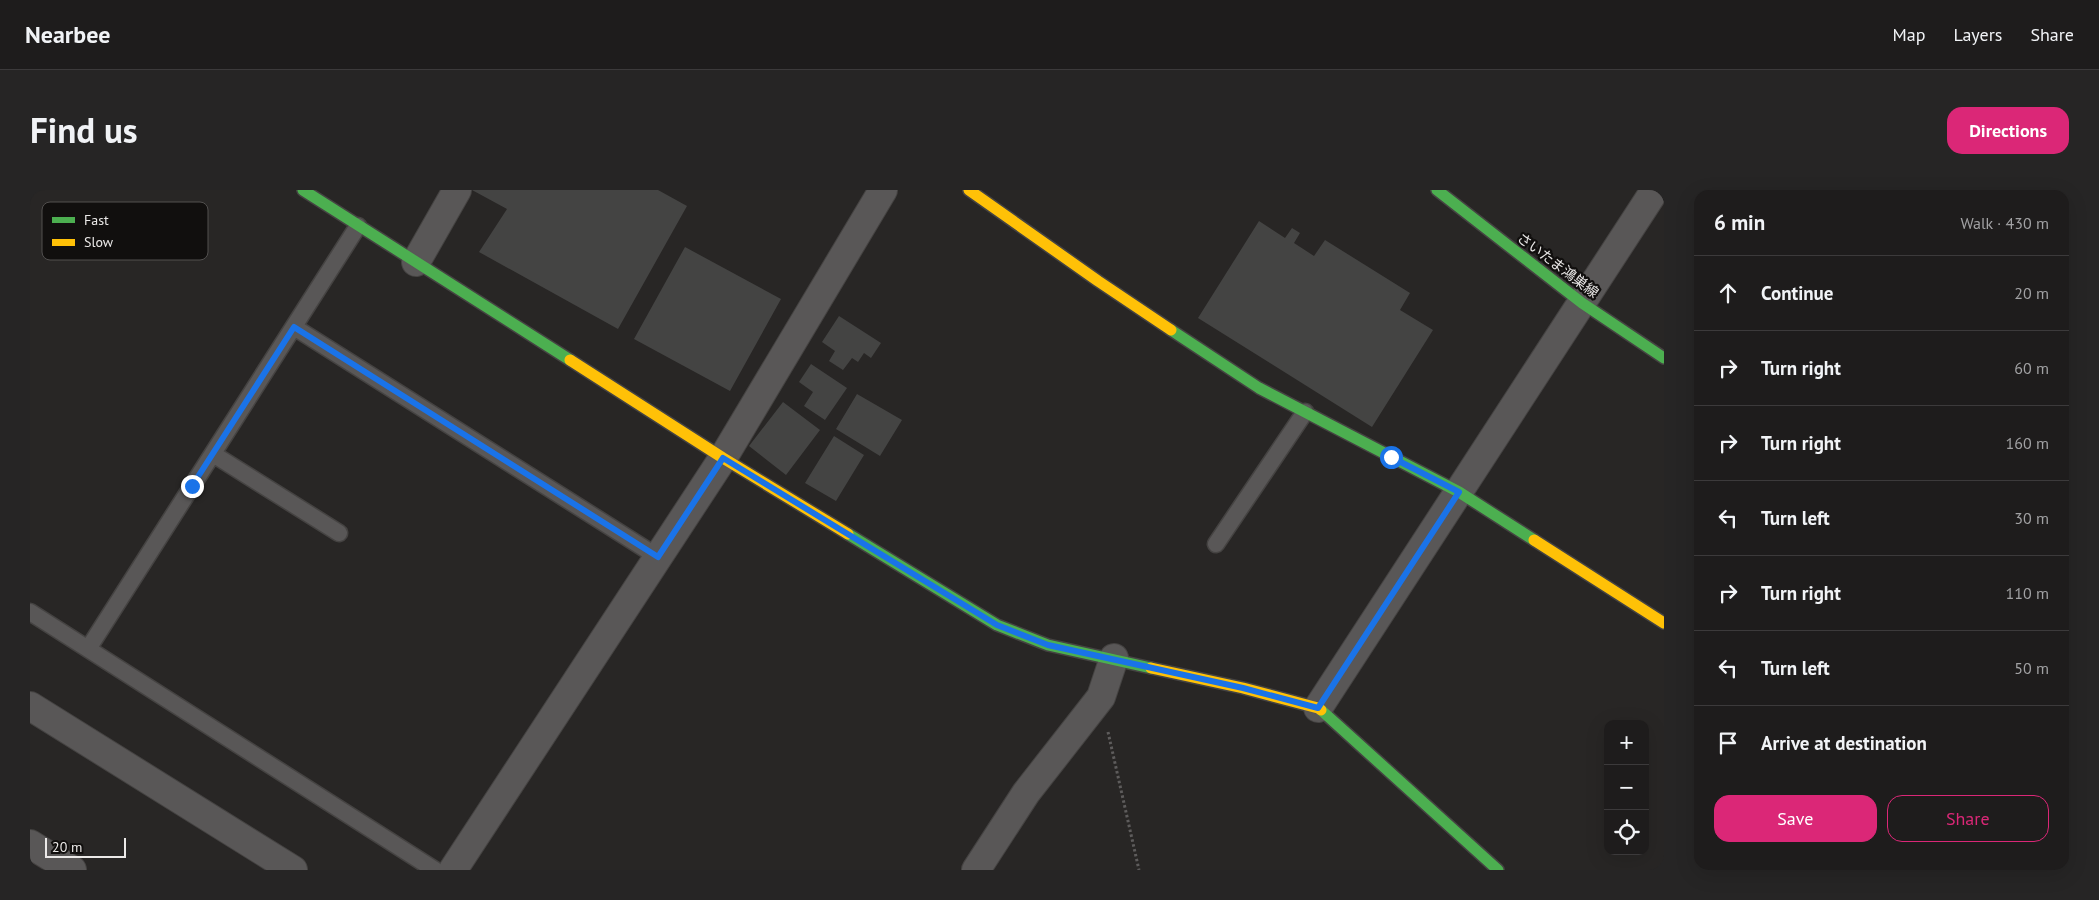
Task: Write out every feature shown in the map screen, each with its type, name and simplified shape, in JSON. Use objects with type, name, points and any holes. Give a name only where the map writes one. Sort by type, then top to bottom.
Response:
[{"type":"street","points":[[303,190],[723,458],[997,625],[1048,645],[1114,658],[1243,688],[1318,708],[1498,870]]},
{"type":"street","points":[[416,262],[457,190]]},
{"type":"street","points":[[453,870],[723,458],[883,190]]},
{"type":"street","points":[[969,190],[1098,281],[1251,382],[1459,492],[1664,623]]},
{"type":"street","name":"さいたま鴻巣線","points":[[1437,190],[1582,303],[1664,358]]},
{"type":"street","points":[[1318,708],[1655,190]]},
{"type":"street","points":[[976,870],[1026,793],[1101,698],[1114,658]]},
{"type":"street","points":[[30,706],[293,870]]},
{"type":"street","points":[[36,856],[72,870]]},
{"type":"lane","points":[[88,649],[358,226]]},
{"type":"lane","points":[[294,327],[658,557]]},
{"type":"lane","points":[[1216,544],[1305,412]]},
{"type":"lane","points":[[213,454],[340,534]]},
{"type":"lane","points":[[30,612],[435,870]]},
{"type":"path","points":[[1101,698],[1139,870]]},
{"type":"building","points":[[472,190],[658,190],[687,206],[618,329],[479,252],[507,209]]},
{"type":"building","points":[[1259,221],[1285,238],[1292,228],[1300,233],[1294,243],[1314,256],[1325,240],[1410,293],[1400,310],[1433,330],[1372,427],[1198,318]]},
{"type":"building","points":[[685,247],[781,299],[730,391],[634,339]]},
{"type":"building","points":[[839,316],[881,343],[871,358],[864,353],[858,362],[852,358],[843,370],[829,361],[835,351],[822,342]]},
{"type":"building","points":[[811,364],[847,388],[825,420],[804,406],[813,392],[799,382]]},
{"type":"building","points":[[857,394],[902,420],[880,456],[836,429]]},
{"type":"building","points":[[783,402],[820,430],[786,475],[749,446]]},
{"type":"building","points":[[834,436],[864,455],[836,501],[805,483]]},
{"type":"traffic: fast","points":[[303,190],[570,360]]},
{"type":"traffic: fast","points":[[1437,190],[1582,303],[1664,358]]},
{"type":"traffic: fast","points":[[1171,330],[1259,388],[1459,492],[1534,540]]},
{"type":"traffic: fast","points":[[848,534],[997,625],[1048,645],[1151,668]]},
{"type":"traffic: fast","points":[[1321,710],[1498,870]]},
{"type":"traffic: slow","points":[[969,190],[1171,330]]},
{"type":"traffic: slow","points":[[570,360],[723,458],[848,534]]},
{"type":"traffic: slow","points":[[1534,540],[1664,623]]},
{"type":"traffic: slow","points":[[1151,668],[1243,688],[1321,710]]},
{"type":"route","points":[[192,486],[294,327],[658,557],[723,458],[997,625],[1048,645],[1114,658],[1243,688],[1318,708],[1459,492],[1391,457]]}]
